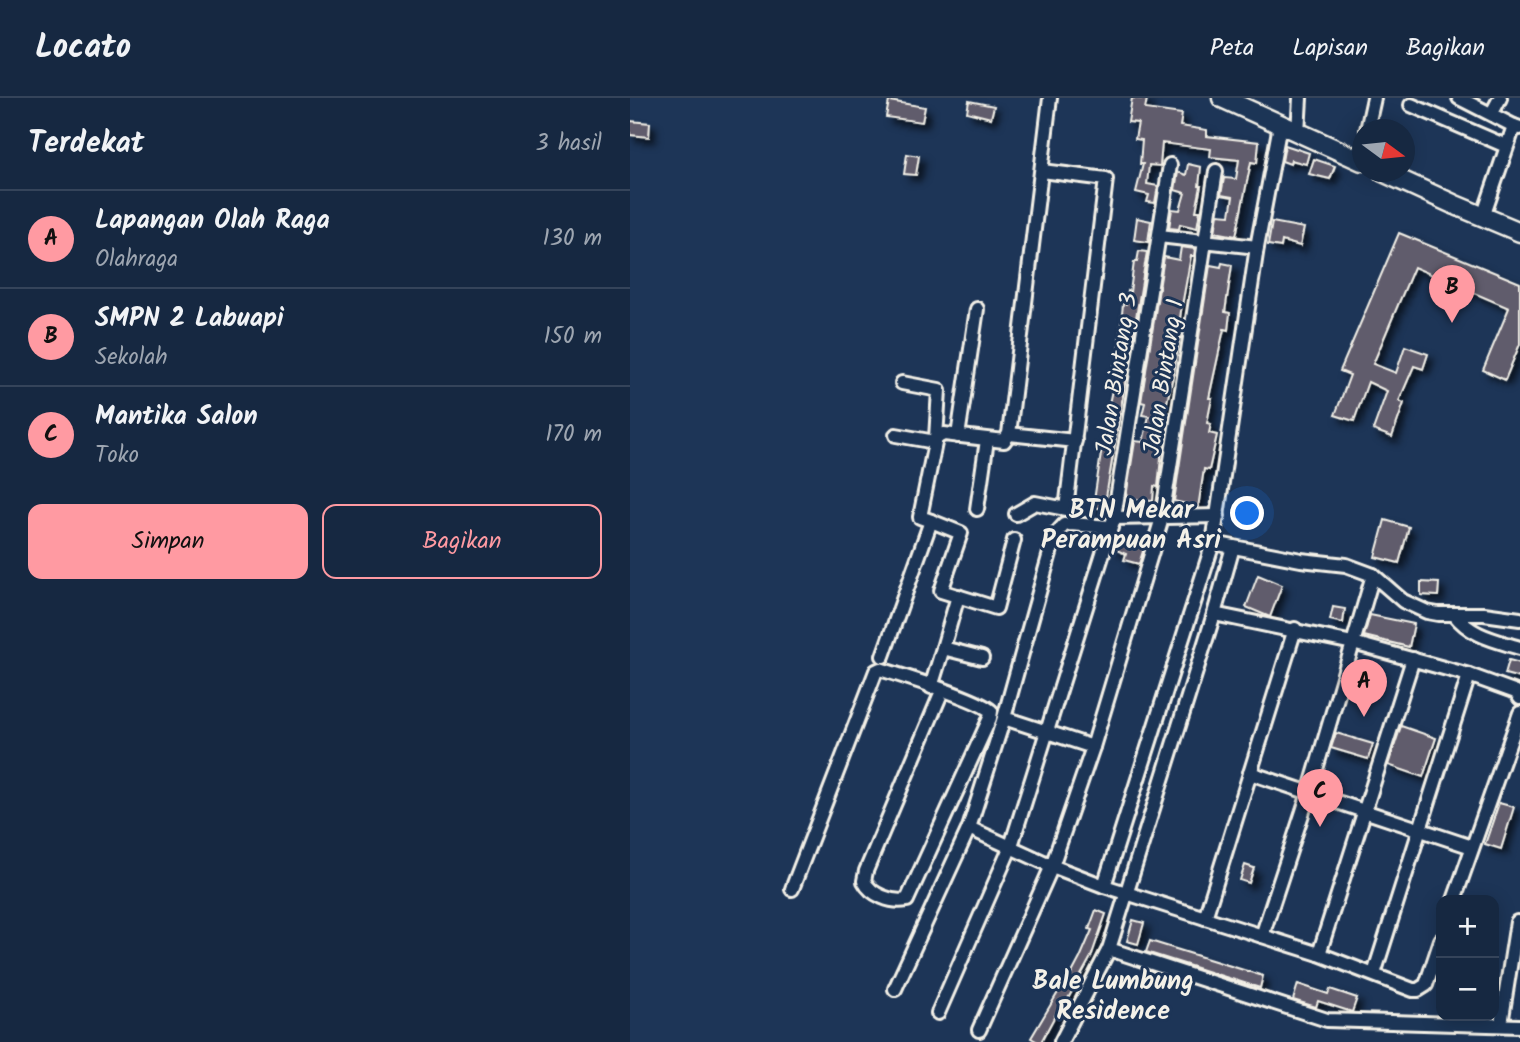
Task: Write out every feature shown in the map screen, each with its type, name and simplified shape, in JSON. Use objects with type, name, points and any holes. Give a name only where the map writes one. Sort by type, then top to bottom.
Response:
[{"type":"street","points":[[896,435],[936,440],[944,434],[1004,441],[1009,434],[1050,98]]},
{"type":"street","points":[[1222,98],[1298,133],[1352,152]]},
{"type":"street","points":[[1298,133],[1300,98]]},
{"type":"street","points":[[1369,119],[1374,98]]},
{"type":"street","points":[[1459,98],[1517,127],[1506,146],[1483,217]]},
{"type":"street","points":[[1492,113],[1500,98]]},
{"type":"street","points":[[1411,105],[1506,146]]},
{"type":"street","points":[[1104,886],[1213,543],[1257,247],[1280,125]]},
{"type":"street","name":"Jalan Bintang 3","points":[[938,1013],[1010,846],[1112,523],[1170,165]]},
{"type":"street","points":[[1016,514],[1035,503],[1066,509],[1106,178],[1042,171]]},
{"type":"street","name":"Jalan Bintang 1","points":[[979,1030],[1052,866],[1093,747],[1161,518],[1216,171]]},
{"type":"street","points":[[1405,182],[1520,232]]},
{"type":"street","points":[[1159,236],[1257,247]]},
{"type":"street","points":[[958,436],[977,309]]},
{"type":"street","points":[[902,383],[939,390],[936,440],[920,517],[961,533],[941,591],[996,608],[1014,540]]},
{"type":"street","points":[[1009,434],[1075,441]]},
{"type":"street","points":[[977,509],[988,440]]},
{"type":"street","points":[[895,989],[970,828],[1055,535],[1064,525],[1070,524],[1218,516]]},
{"type":"street","points":[[883,656],[931,521]]},
{"type":"street","points":[[1213,543],[1301,560],[1346,565],[1373,575],[1403,601],[1416,608],[1438,614],[1484,614],[1520,619]]},
{"type":"street","points":[[1061,1042],[1110,949],[1233,547]]},
{"type":"street","points":[[1262,936],[1309,793],[1373,575]]},
{"type":"street","points":[[792,889],[876,671],[880,669],[936,689],[987,707],[991,711],[908,897],[904,901],[898,901],[873,892],[864,881],[936,689],[943,648],[958,596]]},
{"type":"street","points":[[1214,614],[1295,629],[1413,659],[1516,692],[1520,698]]},
{"type":"street","points":[[1454,614],[1474,633],[1520,648]]},
{"type":"street","points":[[1205,918],[1295,629]]},
{"type":"street","points":[[943,648],[982,658]]},
{"type":"street","points":[[1319,954],[1413,659]]},
{"type":"street","points":[[1374,974],[1469,675]]},
{"type":"street","points":[[1456,895],[1520,713]]},
{"type":"street","points":[[1004,718],[1093,747]]},
{"type":"street","points":[[1250,774],[1472,847]]},
{"type":"street","points":[[970,828],[1052,866],[1104,886],[1319,954],[1413,990],[1422,989],[1426,985],[1436,955]]},
{"type":"street","points":[[1501,1024],[1517,922]]},
{"type":"street","points":[[1110,949],[1327,1020],[1520,1026]]},
{"type":"building","points":[[1132,98],[1147,99],[1145,109],[1182,114],[1180,126],[1207,130],[1207,136],[1259,142],[1257,163],[1251,162],[1236,236],[1215,232],[1218,214],[1230,215],[1233,197],[1221,195],[1224,178],[1236,179],[1239,160],[1210,157],[1211,149],[1162,143],[1160,166],[1149,165],[1147,184],[1158,186],[1155,203],[1147,202],[1149,195],[1136,192],[1143,164],[1140,164],[1142,140],[1135,139],[1138,123],[1128,122]]},
{"type":"building","points":[[889,101],[925,107],[922,122],[886,117]]},
{"type":"building","points":[[969,101],[994,106],[991,118],[967,112]]},
{"type":"building","points":[[630,121],[650,123],[649,137],[630,135]]},
{"type":"building","points":[[1285,145],[1309,153],[1306,164],[1291,160],[1290,164],[1282,161]]},
{"type":"building","points":[[907,154],[919,156],[916,175],[904,174]]},
{"type":"building","points":[[1314,159],[1335,166],[1330,179],[1309,174]]},
{"type":"building","points":[[1188,164],[1201,167],[1201,186],[1196,211],[1200,211],[1197,228],[1180,224],[1179,229],[1169,228],[1172,209],[1180,210],[1185,193],[1175,190],[1178,172],[1186,175]]},
{"type":"building","points":[[1137,218],[1151,221],[1148,242],[1134,240]]},
{"type":"building","points":[[1272,222],[1304,228],[1300,246],[1282,241],[1281,247],[1268,245]]},
{"type":"building","points":[[1399,233],[1520,283],[1520,344],[1505,380],[1483,370],[1509,308],[1414,267],[1373,364],[1396,373],[1405,346],[1428,354],[1423,369],[1414,366],[1399,401],[1404,403],[1392,437],[1373,430],[1387,391],[1368,382],[1354,421],[1335,415],[1350,375],[1340,371]]},
{"type":"building","points":[[1181,247],[1195,249],[1194,256],[1191,256],[1174,372],[1161,428],[1164,428],[1158,487],[1154,486],[1153,501],[1140,500],[1126,497],[1135,441],[1143,442],[1149,416],[1142,415],[1145,403],[1141,402],[1164,257],[1179,260]]},
{"type":"building","points":[[1139,251],[1147,252],[1104,509],[1093,507],[1115,376],[1112,375],[1115,362],[1117,363],[1123,304],[1126,304],[1128,291],[1130,292],[1134,262],[1137,262]]},
{"type":"building","points":[[1222,263],[1232,265],[1225,312],[1230,313],[1228,330],[1224,329],[1209,398],[1212,398],[1207,423],[1211,424],[1209,433],[1217,435],[1209,470],[1204,469],[1198,508],[1186,508],[1187,504],[1174,501],[1210,265],[1221,267]]},
{"type":"building","points":[[1385,520],[1409,527],[1399,563],[1375,557]]},
{"type":"building","points":[[1116,539],[1144,548],[1139,564],[1124,560],[1126,554],[1114,549]]},
{"type":"building","points":[[1258,575],[1282,585],[1270,617],[1246,607]]},
{"type":"building","points":[[1421,582],[1439,583],[1438,596],[1421,595]]},
{"type":"building","points":[[1333,607],[1345,609],[1343,623],[1330,620]]},
{"type":"building","points":[[1370,615],[1414,624],[1409,647],[1364,636]]},
{"type":"building","points":[[1509,660],[1520,663],[1520,678],[1505,674]]},
{"type":"building","points":[[1401,726],[1436,738],[1423,777],[1388,765]]},
{"type":"building","points":[[1336,733],[1373,744],[1368,759],[1331,748]]},
{"type":"building","points":[[1499,803],[1514,807],[1501,849],[1485,844]]},
{"type":"building","points":[[1245,865],[1254,868],[1249,883],[1240,880]]},
{"type":"building","points":[[1096,910],[1106,914],[1091,957],[1060,1013],[1057,1012],[1041,1042],[1038,1042],[1031,1038],[1060,989],[1063,990],[1080,958],[1092,930],[1089,929]]},
{"type":"building","points":[[1133,920],[1144,923],[1138,944],[1127,941]]},
{"type":"building","points":[[1150,941],[1263,976],[1260,988],[1146,952]]},
{"type":"building","points":[[1298,984],[1328,994],[1330,989],[1357,998],[1352,1012],[1318,1001],[1316,1007],[1293,1000]]},
{"type":"place","name":"SMPN 2 Labuapi","points":[[1452,323]]},
{"type":"place","name":"Lapangan Olah Raga","points":[[1364,717]]},
{"type":"place","name":"Mantika Salon","points":[[1320,827]]},
{"type":"district","name":"BTN Mekar Perampuan Asri","points":[[1131,524]]},
{"type":"district","name":"Bale Lumbung Residence","points":[[1113,995]]}]
